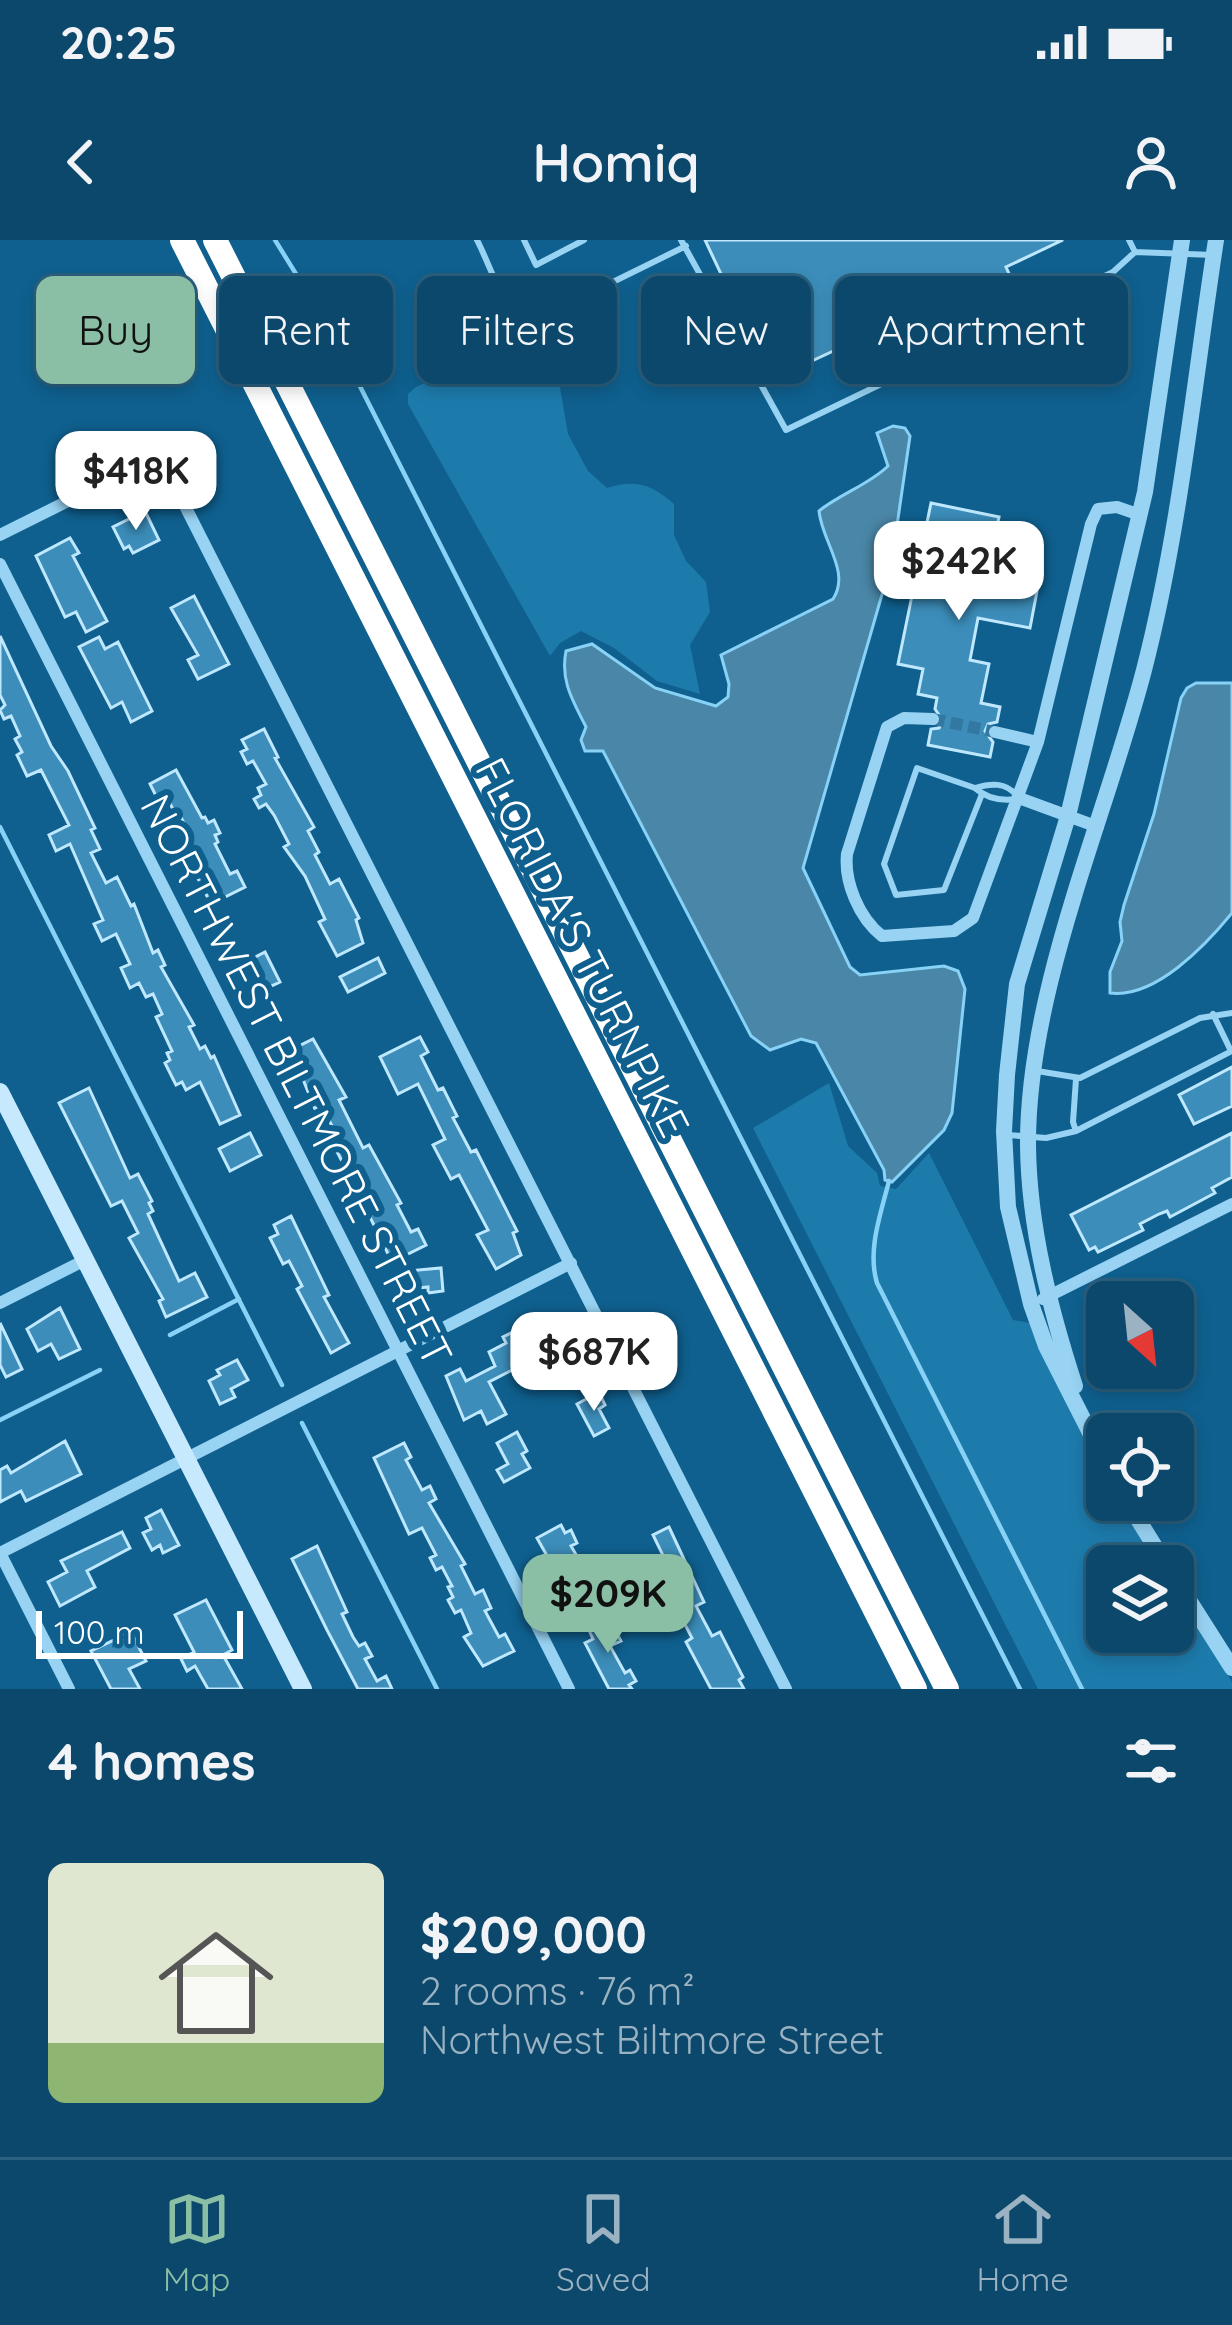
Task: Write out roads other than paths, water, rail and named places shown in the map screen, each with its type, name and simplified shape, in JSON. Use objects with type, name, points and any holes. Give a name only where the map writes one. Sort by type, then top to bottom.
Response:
[{"type":"highway","name":"FLORIDA'S TURNPIKE","points":[[182,240],[916,1689]]},
{"type":"highway","name":"FLORIDA'S TURNPIKE","points":[[215,240],[947,1689]]},
{"type":"main road","points":[[0,1092],[303,1689]]},
{"type":"street","points":[[1086,1426],[1030,1304],[1008,1207],[1004,1135],[1017,984],[1068,816],[1140,515],[1181,246]]},
{"type":"street","points":[[1086,1419],[1048,1297],[1034,1216],[1029,1137],[1034,1070],[1048,988],[1145,667],[1177,502],[1215,247]]},
{"type":"street","points":[[0,535],[122,474],[153,474],[183,502],[786,1689]]},
{"type":"street","points":[[933,719],[904,718],[887,727],[847,854],[845,874],[869,926],[882,936],[955,931],[973,918],[1038,742],[1091,524],[1098,509],[1117,507],[1140,515]]},
{"type":"street","name":"NORTHWEST BILTMORE STREET","points":[[0,564],[569,1689]]},
{"type":"street","points":[[995,732],[1038,742]]},
{"type":"street","points":[[1019,798],[1098,827]]},
{"type":"street","points":[[1030,1304],[1232,1204]]},
{"type":"street","points":[[0,1303],[85,1260]]},
{"type":"street","points":[[69,1689],[0,1553],[571,1263]]},
{"type":"street","points":[[1194,1608],[1232,1668]]},
{"type":"lane","points":[[477,240],[497,288],[510,304],[540,313],[562,307],[684,243],[786,430],[1113,272],[1135,252],[1215,247]]},
{"type":"lane","points":[[524,240],[536,265],[584,240]]},
{"type":"lane","points":[[1129,240],[1135,252]]},
{"type":"lane","points":[[1019,798],[1002,785],[990,783],[979,791],[944,890],[896,895],[884,864],[917,768],[979,791],[1004,800],[1019,798]]},
{"type":"lane","points":[[1034,1070],[1076,1079],[1213,1014],[1232,1013]]},
{"type":"lane","points":[[1004,1135],[1046,1138],[1076,1131],[1232,1051],[1213,1014]]},
{"type":"lane","points":[[1076,1079],[1072,1122],[1076,1131]]},
{"type":"waterway","points":[[275,240],[335,337],[1020,1689]]},
{"type":"waterway","points":[[0,827],[282,1385]]},
{"type":"waterway","points":[[889,1181],[874,1245],[877,1283],[1082,1689]]},
{"type":"waterway","points":[[170,1335],[239,1299]]},
{"type":"waterway","points":[[0,1420],[100,1370]]},
{"type":"waterway","points":[[302,1423],[437,1689]]},
{"type":"tunnel","points":[[933,719],[995,732]]}]
